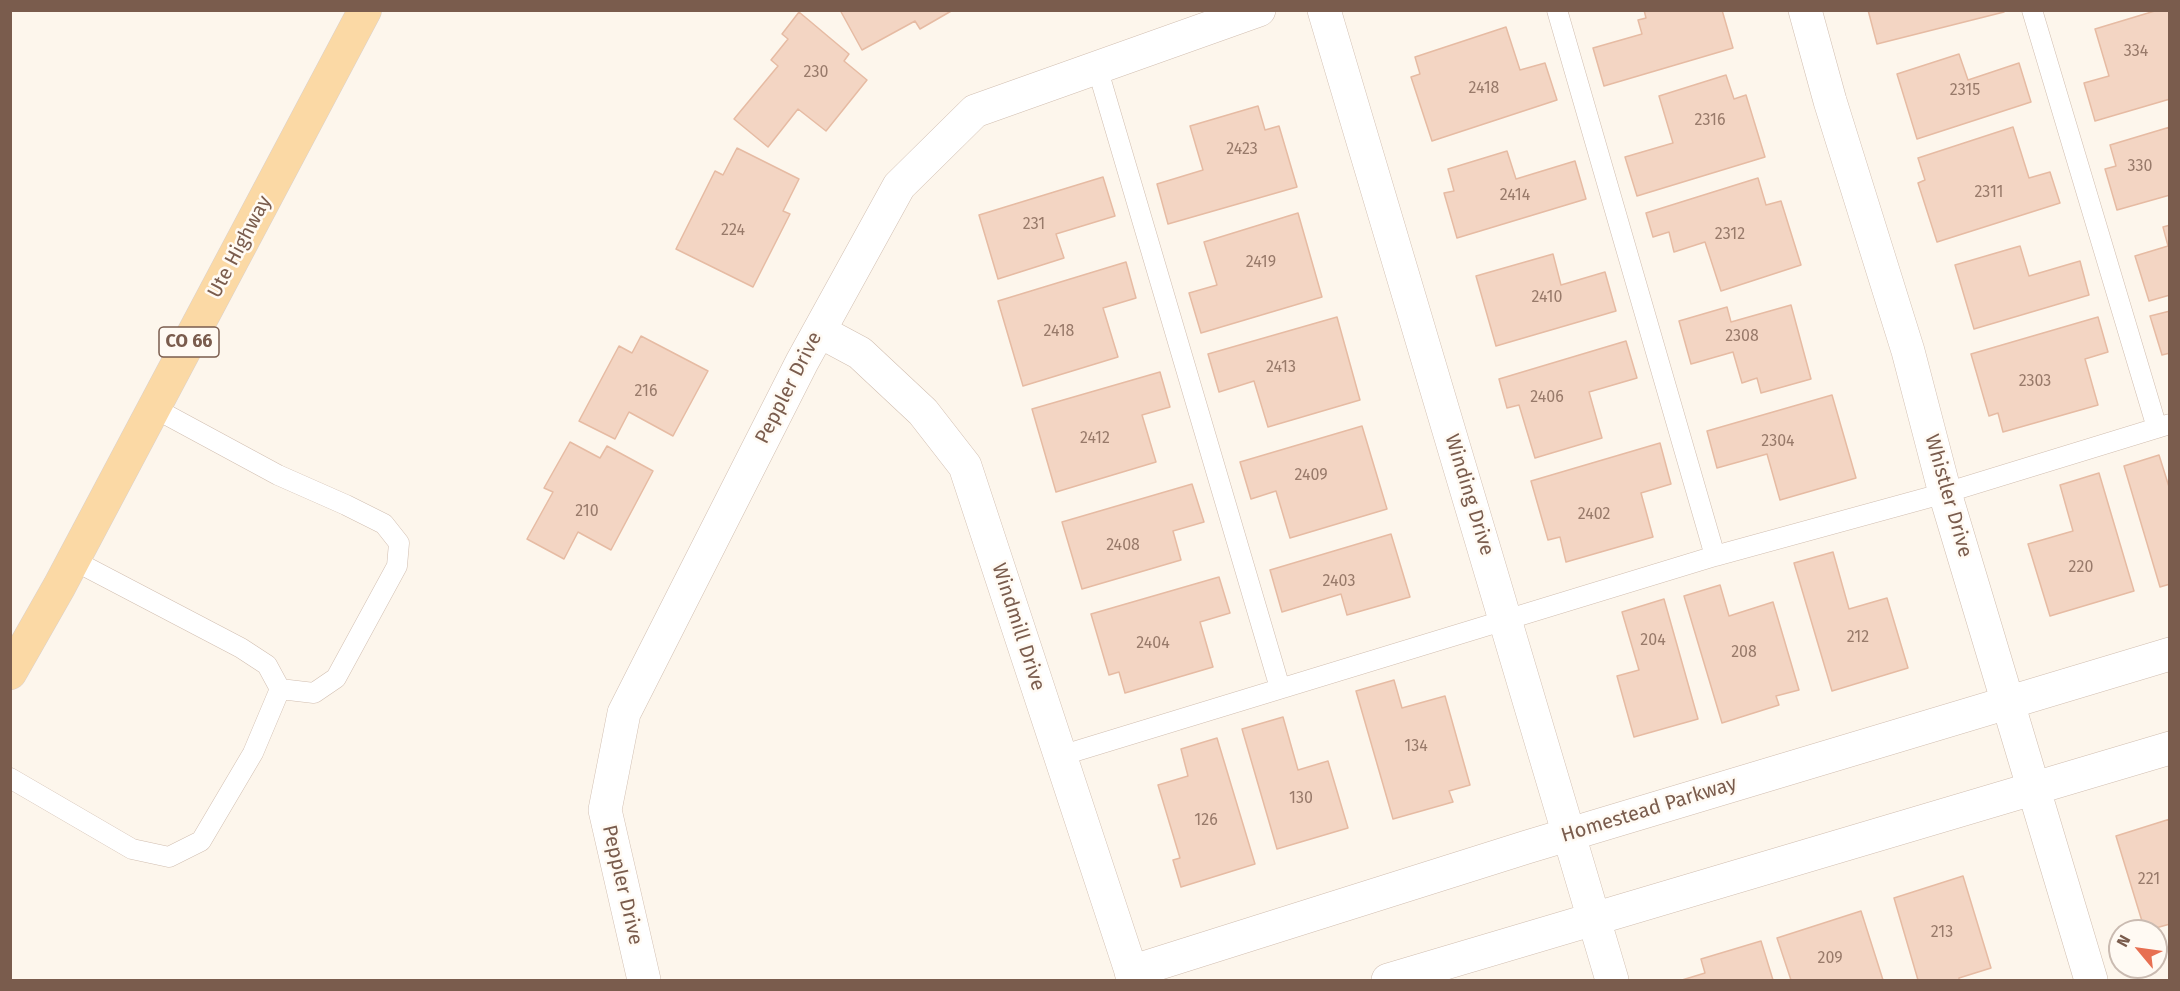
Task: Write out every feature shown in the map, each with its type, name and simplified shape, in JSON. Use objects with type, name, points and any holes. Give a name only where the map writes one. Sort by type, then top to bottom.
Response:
[{"type":"main road","name":"Ute Highway","points":[[10,673],[73,560],[365,10]]},
{"type":"street","name":"Peppler Drive","points":[[644,981],[605,810],[624,713],[819,331],[899,186],[975,111],[1259,10]]},
{"type":"street","name":"Winding Drive","points":[[1324,10],[1612,981]]},
{"type":"street","name":"Whistler Drive","points":[[1805,10],[1830,101],[1908,351],[1946,493],[2091,981]]},
{"type":"street","name":"Windmill Drive","points":[[819,331],[860,353],[923,412],[965,466],[1132,976]]},
{"type":"street","name":"Homestead Parkway","points":[[1132,976],[1569,835],[2169,654]]},
{"type":"street","points":[[1388,981],[2169,748]]},
{"type":"lane","points":[[1557,10],[1716,556]]},
{"type":"lane","points":[[1060,756],[1280,688],[1506,622],[1716,556],[1946,493],[2163,426],[2032,10]]},
{"type":"lane","points":[[1097,67],[1280,688]]},
{"type":"lane","points":[[154,408],[278,475],[384,524],[399,543],[397,566],[336,678],[314,693],[280,689]]},
{"type":"lane","points":[[73,560],[241,648],[267,664],[280,689]]},
{"type":"lane","points":[[10,778],[132,849],[169,857],[201,841],[253,753],[280,689]]},
{"type":"building","points":[[840,10],[953,10],[920,29],[915,21],[862,50]]},
{"type":"building","points":[[1644,10],[1722,10],[1733,48],[1604,86],[1593,48],[1642,34],[1638,20],[1646,18]]},
{"type":"building","points":[[1868,10],[2004,10],[2004,12],[1877,44]]},
{"type":"building","points":[[2158,10],[2170,10],[2170,99],[2095,121],[2084,83],[2109,76],[2095,29]]},
{"type":"building","points":[[799,12],[849,54],[844,61],[867,80],[826,131],[798,109],[768,147],[734,119],[778,66],[771,60],[788,39],[782,34]]},
{"type":"building","points":[[1506,27],[1520,70],[1545,63],[1557,100],[1432,141],[1411,77],[1420,74],[1415,57]]},
{"type":"building","points":[[1959,54],[1968,80],[2019,63],[2031,102],[1917,139],[1897,74]]},
{"type":"building","points":[[1726,75],[1734,99],[1746,95],[1765,157],[1637,196],[1625,157],[1673,143],[1659,96]]},
{"type":"building","points":[[1258,106],[1265,130],[1279,126],[1297,187],[1168,224],[1157,184],[1203,170],[1190,126]]},
{"type":"building","points":[[2013,127],[2029,178],[2050,172],[2060,203],[1937,242],[1918,183],[1925,180],[1918,158]]},
{"type":"building","points":[[2170,127],[2170,195],[2117,210],[2105,169],[2116,166],[2110,145]]},
{"type":"building","points":[[737,148],[799,179],[783,211],[790,214],[753,287],[676,249],[715,171],[723,175]]},
{"type":"building","points":[[1507,151],[1516,179],[1575,161],[1586,199],[1457,238],[1444,193],[1454,191],[1448,169]]},
{"type":"building","points":[[1103,177],[1115,216],[1056,234],[1064,258],[998,279],[979,215]]},
{"type":"building","points":[[1758,178],[1766,205],[1781,201],[1801,265],[1721,291],[1705,242],[1674,252],[1669,232],[1653,237],[1646,213]]},
{"type":"building","points":[[1298,213],[1322,297],[1201,333],[1189,293],[1217,285],[1204,242]]},
{"type":"building","points":[[2170,225],[2170,295],[2149,301],[2135,256],[2168,246],[2163,227]]},
{"type":"building","points":[[2020,246],[2029,276],[2080,261],[2089,295],[1974,329],[1955,265]]},
{"type":"building","points":[[1553,254],[1561,285],[1605,272],[1616,311],[1496,346],[1476,276]]},
{"type":"building","points":[[1126,262],[1136,298],[1103,308],[1118,357],[1023,386],[998,301]]},
{"type":"building","points":[[1791,305],[1811,379],[1761,393],[1757,378],[1742,383],[1733,352],[1691,364],[1679,321],[1727,307],[1731,322]]},
{"type":"building","points":[[2170,311],[2170,353],[2162,355],[2150,316]]},
{"type":"building","points":[[1337,317],[1360,400],[1268,427],[1254,381],[1219,392],[1208,354]]},
{"type":"building","points":[[2098,317],[2108,352],[2085,359],[2098,405],[2003,432],[1998,413],[1989,416],[1971,354]]},
{"type":"building","points":[[641,336],[708,371],[673,436],[629,412],[615,439],[579,421],[619,346],[632,353]]},
{"type":"building","points":[[1626,341],[1637,378],[1589,392],[1602,438],[1535,458],[1519,405],[1507,408],[1499,379]]},
{"type":"building","points":[[1160,372],[1170,407],[1142,415],[1156,462],[1056,492],[1032,409]]},
{"type":"building","points":[[1832,395],[1856,478],[1780,500],[1767,454],[1717,468],[1707,431]]},
{"type":"building","points":[[1362,426],[1387,509],[1290,538],[1276,491],[1251,499],[1240,462]]},
{"type":"building","points":[[570,442],[600,458],[607,446],[653,471],[611,550],[578,532],[564,559],[527,539],[553,492],[544,488]]},
{"type":"building","points":[[1660,443],[1671,484],[1641,493],[1653,537],[1566,562],[1560,537],[1548,540],[1531,481]]},
{"type":"building","points":[[2159,455],[2170,490],[2170,584],[2160,587],[2124,466]]},
{"type":"building","points":[[2099,473],[2134,591],[2050,616],[2028,544],[2073,531],[2060,485]]},
{"type":"building","points":[[1192,484],[1204,522],[1173,531],[1181,560],[1082,589],[1062,522]]},
{"type":"building","points":[[1391,534],[1410,597],[1347,615],[1341,594],[1282,612],[1270,570]]},
{"type":"building","points":[[1833,552],[1849,609],[1887,598],[1908,668],[1832,691],[1794,563]]},
{"type":"building","points":[[1219,577],[1230,613],[1200,622],[1213,667],[1125,693],[1119,672],[1109,675],[1091,614]]},
{"type":"building","points":[[1720,585],[1729,616],[1773,602],[1799,690],[1776,696],[1779,705],[1722,723],[1684,596]]},
{"type":"building","points":[[1664,599],[1698,719],[1634,737],[1617,676],[1639,670],[1622,612]]},
{"type":"building","points":[[1394,680],[1402,708],[1445,696],[1470,785],[1449,791],[1453,802],[1393,819],[1356,691]]},
{"type":"building","points":[[1283,717],[1298,770],[1328,761],[1348,828],[1277,849],[1242,729]]},
{"type":"building","points":[[1217,738],[1255,864],[1181,887],[1173,860],[1180,858],[1158,785],[1188,776],[1181,749]]},
{"type":"building","points":[[2170,819],[2170,924],[2168,925],[2168,919],[2141,919],[2116,836]]},
{"type":"building","points":[[1963,876],[1991,968],[1959,978],[1959,980],[1918,980],[1894,898]]},
{"type":"building","points":[[1861,911],[1883,980],[1791,980],[1777,938]]},
{"type":"building","points":[[1761,941],[1773,980],[1682,980],[1705,973],[1701,959]]}]
